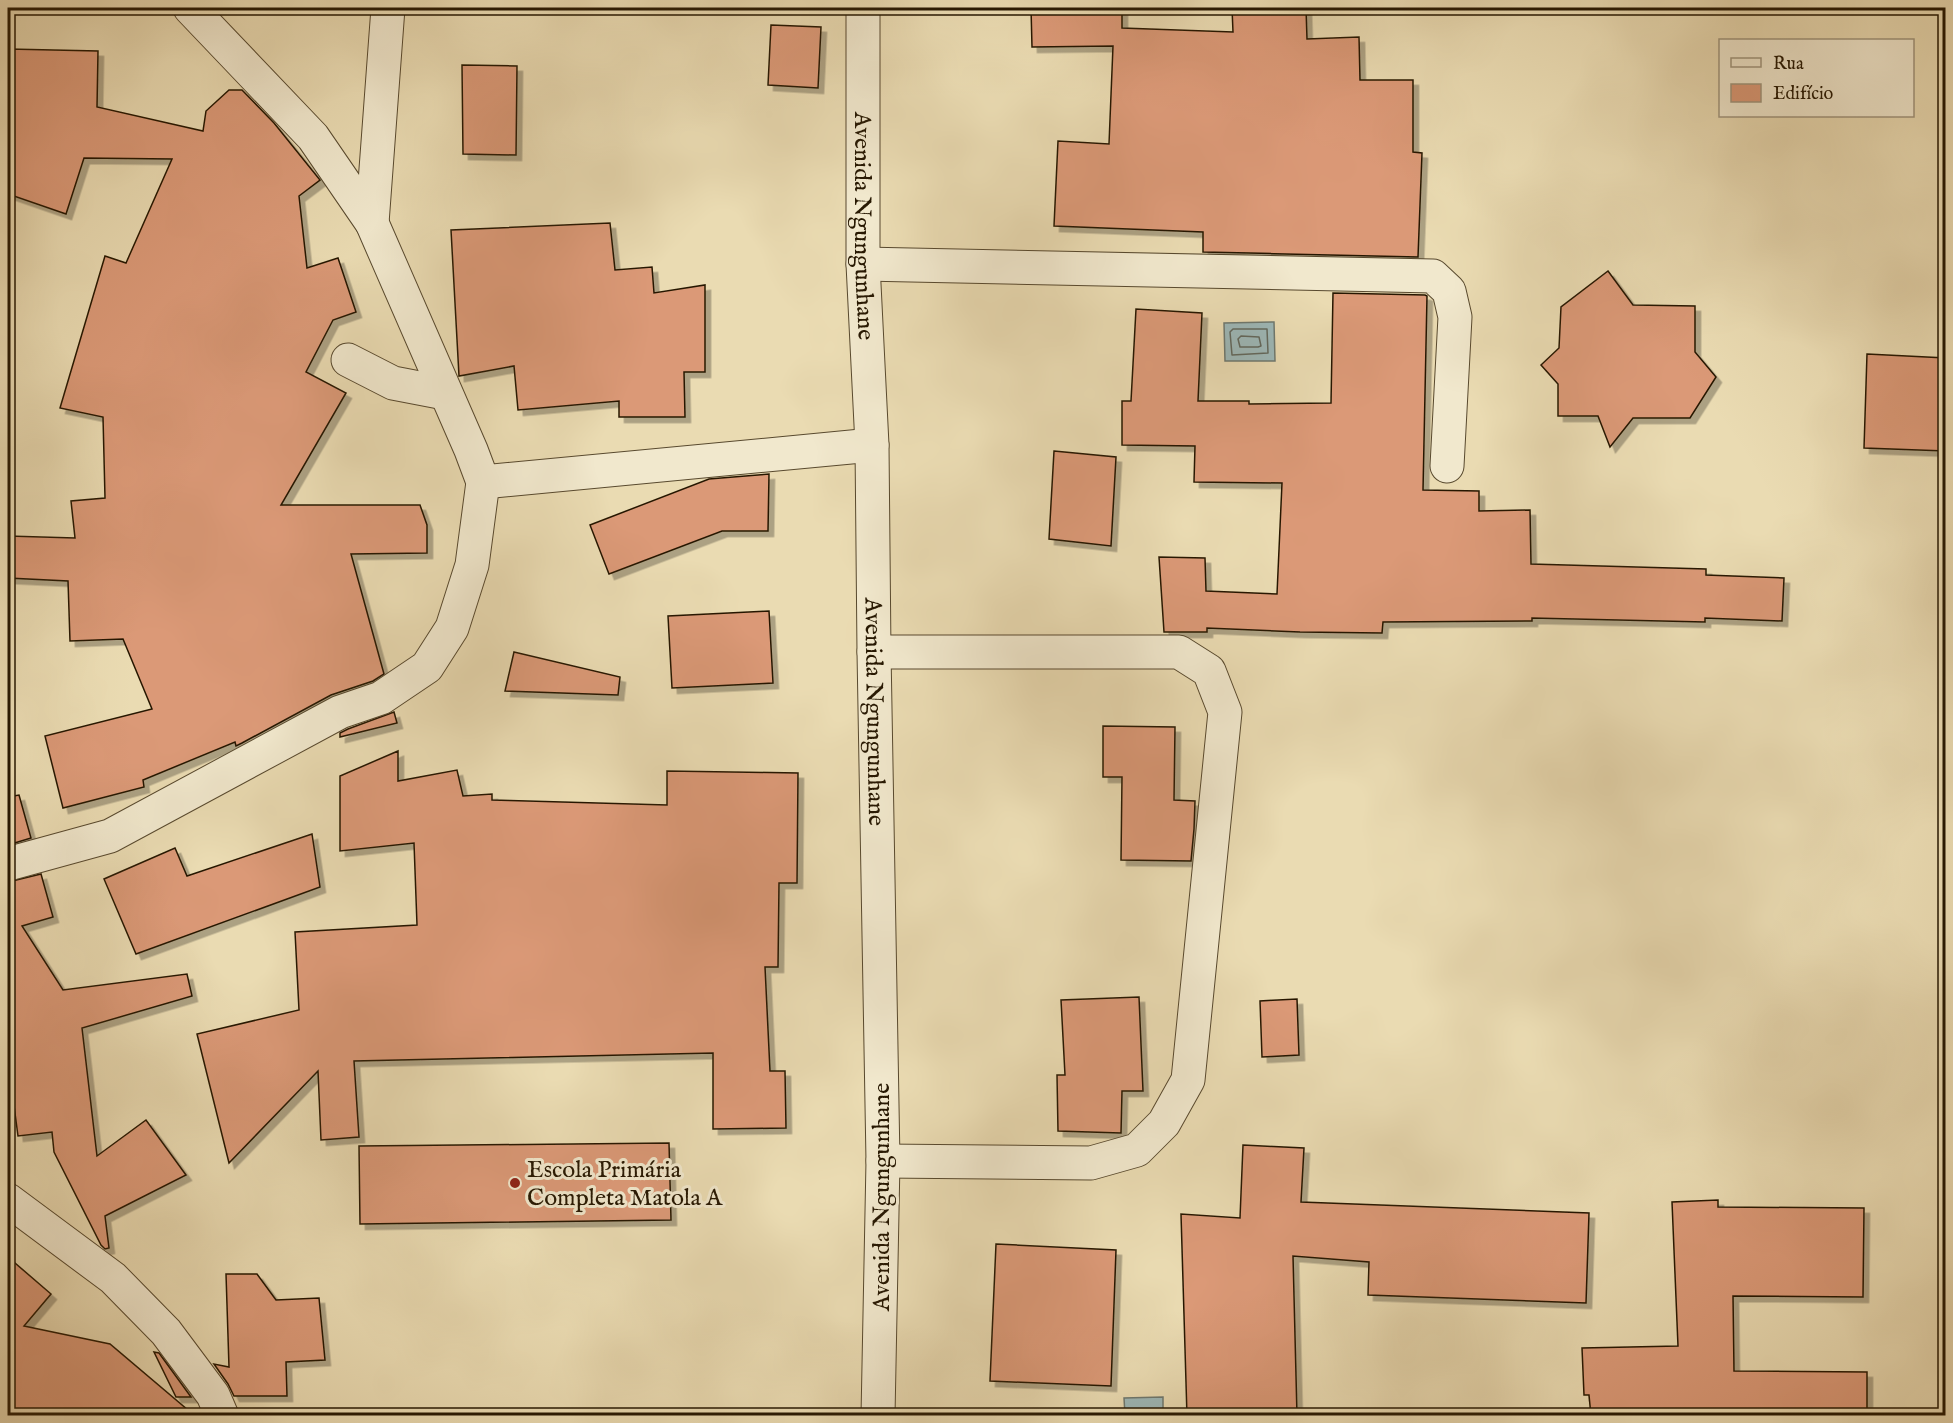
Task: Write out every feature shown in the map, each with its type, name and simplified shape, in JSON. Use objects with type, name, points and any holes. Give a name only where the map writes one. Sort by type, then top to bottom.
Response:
[{"type":"street","points":[[8,864],[110,836],[340,712],[381,698],[427,667],[452,628],[472,565],[483,482],[372,223],[313,137],[190,8]]},
{"type":"street","points":[[372,223],[388,8]]},
{"type":"street","name":"Avenida Ngungunhane","points":[[863,8],[863,264],[872,445],[884,1161],[878,1416]]},
{"type":"street","points":[[863,264],[1433,276],[1449,291],[1455,317],[1447,466]]},
{"type":"street","points":[[348,360],[393,383],[445,393]]},
{"type":"street","points":[[483,482],[872,445]]},
{"type":"street","points":[[874,652],[1179,652],[1209,671],[1225,712],[1188,1080],[1164,1123],[1137,1150],[1091,1162],[884,1161]]},
{"type":"street","points":[[8,1200],[113,1278],[166,1332],[213,1395],[222,1416]]},
{"type":"water","points":[[1274,322],[1275,361],[1225,361],[1224,323]]},
{"type":"water","points":[[1163,1397],[1163,1415],[1125,1415],[1124,1398]]},
{"type":"building","points":[[1031,8],[1122,8],[1122,28],[1233,32],[1232,8],[1306,8],[1307,39],[1359,37],[1360,80],[1413,80],[1413,152],[1422,153],[1418,257],[1203,252],[1203,232],[1054,226],[1058,141],[1109,144],[1113,46],[1032,47]]},
{"type":"building","points":[[771,25],[821,27],[818,88],[768,85]]},
{"type":"building","points":[[8,49],[98,51],[97,107],[203,131],[206,111],[229,90],[242,90],[274,123],[320,180],[299,196],[307,268],[338,258],[356,312],[333,320],[306,372],[346,393],[281,505],[420,505],[427,525],[427,553],[351,554],[384,674],[373,681],[331,695],[236,746],[235,742],[143,780],[144,787],[63,808],[45,736],[152,709],[123,639],[70,641],[68,581],[8,578],[8,536],[75,538],[71,501],[105,498],[103,417],[60,408],[105,256],[126,263],[172,159],[84,158],[66,214],[8,194]]},
{"type":"building","points":[[462,65],[517,66],[516,155],[463,154]]},
{"type":"building","points":[[610,223],[615,270],[652,267],[654,293],[705,285],[705,372],[684,372],[685,417],[619,417],[619,401],[518,410],[514,366],[459,376],[451,230]]},
{"type":"building","points":[[1608,271],[1633,305],[1695,306],[1695,352],[1716,377],[1690,418],[1633,418],[1610,447],[1598,416],[1558,416],[1558,384],[1541,365],[1559,348],[1561,307]]},
{"type":"building","points":[[1333,293],[1427,296],[1423,490],[1479,491],[1479,511],[1530,510],[1531,564],[1706,569],[1706,575],[1784,578],[1782,621],[1705,618],[1705,622],[1532,618],[1532,621],[1383,622],[1382,633],[1207,628],[1207,632],[1164,632],[1159,557],[1205,558],[1206,591],[1277,594],[1282,483],[1194,482],[1195,446],[1122,445],[1122,401],[1131,401],[1136,309],[1202,313],[1198,401],[1249,401],[1249,404],[1331,403]]},
{"type":"building","points":[[1867,354],[1946,358],[1946,451],[1864,448]]},
{"type":"building","points":[[1054,451],[1116,457],[1111,546],[1049,539]]},
{"type":"building","points":[[769,474],[768,531],[722,531],[609,574],[590,525],[709,479]]},
{"type":"building","points":[[769,611],[773,683],[672,688],[668,616]]},
{"type":"building","points":[[514,652],[620,677],[618,695],[505,691]]},
{"type":"building","points":[[394,712],[397,723],[340,737],[340,733],[348,729]]},
{"type":"building","points":[[1103,726],[1175,727],[1174,800],[1195,801],[1191,861],[1121,860],[1122,777],[1103,777]]},
{"type":"building","points":[[398,751],[398,781],[457,770],[463,796],[492,794],[492,800],[667,805],[667,771],[798,773],[797,883],[779,883],[778,967],[765,967],[770,1071],[785,1071],[786,1128],[713,1129],[713,1053],[354,1061],[359,1137],[321,1140],[318,1071],[229,1163],[197,1034],[299,1010],[295,932],[417,925],[414,843],[340,851],[340,776]]},
{"type":"building","points":[[19,795],[31,838],[8,845],[8,797]]},
{"type":"building","points":[[312,834],[320,887],[136,954],[104,879],[175,848],[187,876]]},
{"type":"building","points":[[41,874],[53,917],[22,926],[63,990],[187,974],[192,996],[82,1028],[97,1156],[146,1120],[186,1175],[105,1216],[109,1248],[105,1249],[54,1152],[52,1132],[18,1136],[13,1098],[8,1099],[8,882]]},
{"type":"building","points":[[1139,997],[1143,1091],[1122,1091],[1121,1133],[1058,1131],[1057,1075],[1065,1075],[1061,1000]]},
{"type":"building","points":[[1297,999],[1299,1055],[1262,1057],[1260,1001]]},
{"type":"building","name":"Escola Primária Completa Matola A","points":[[669,1143],[671,1220],[360,1224],[359,1146]]},
{"type":"building","points":[[1243,1145],[1304,1148],[1301,1202],[1589,1213],[1586,1303],[1368,1295],[1369,1262],[1293,1256],[1297,1416],[1187,1416],[1181,1214],[1240,1218]]},
{"type":"building","points":[[1718,1200],[1718,1207],[1864,1208],[1863,1297],[1733,1296],[1734,1371],[1867,1372],[1867,1416],[1591,1416],[1589,1395],[1584,1395],[1582,1348],[1678,1346],[1672,1202]]},
{"type":"building","points":[[996,1244],[1116,1250],[1111,1386],[990,1381]]},
{"type":"building","points":[[8,1257],[51,1294],[24,1326],[110,1344],[195,1416],[8,1416]]},
{"type":"building","points":[[226,1274],[257,1274],[276,1300],[319,1298],[325,1360],[286,1362],[287,1396],[234,1396],[214,1364],[229,1367]]},
{"type":"building","points":[[154,1352],[159,1353],[191,1397],[176,1397]]},
{"type":"place","name":"Escola Primária Completa Matola A","points":[[515,1183]]}]
